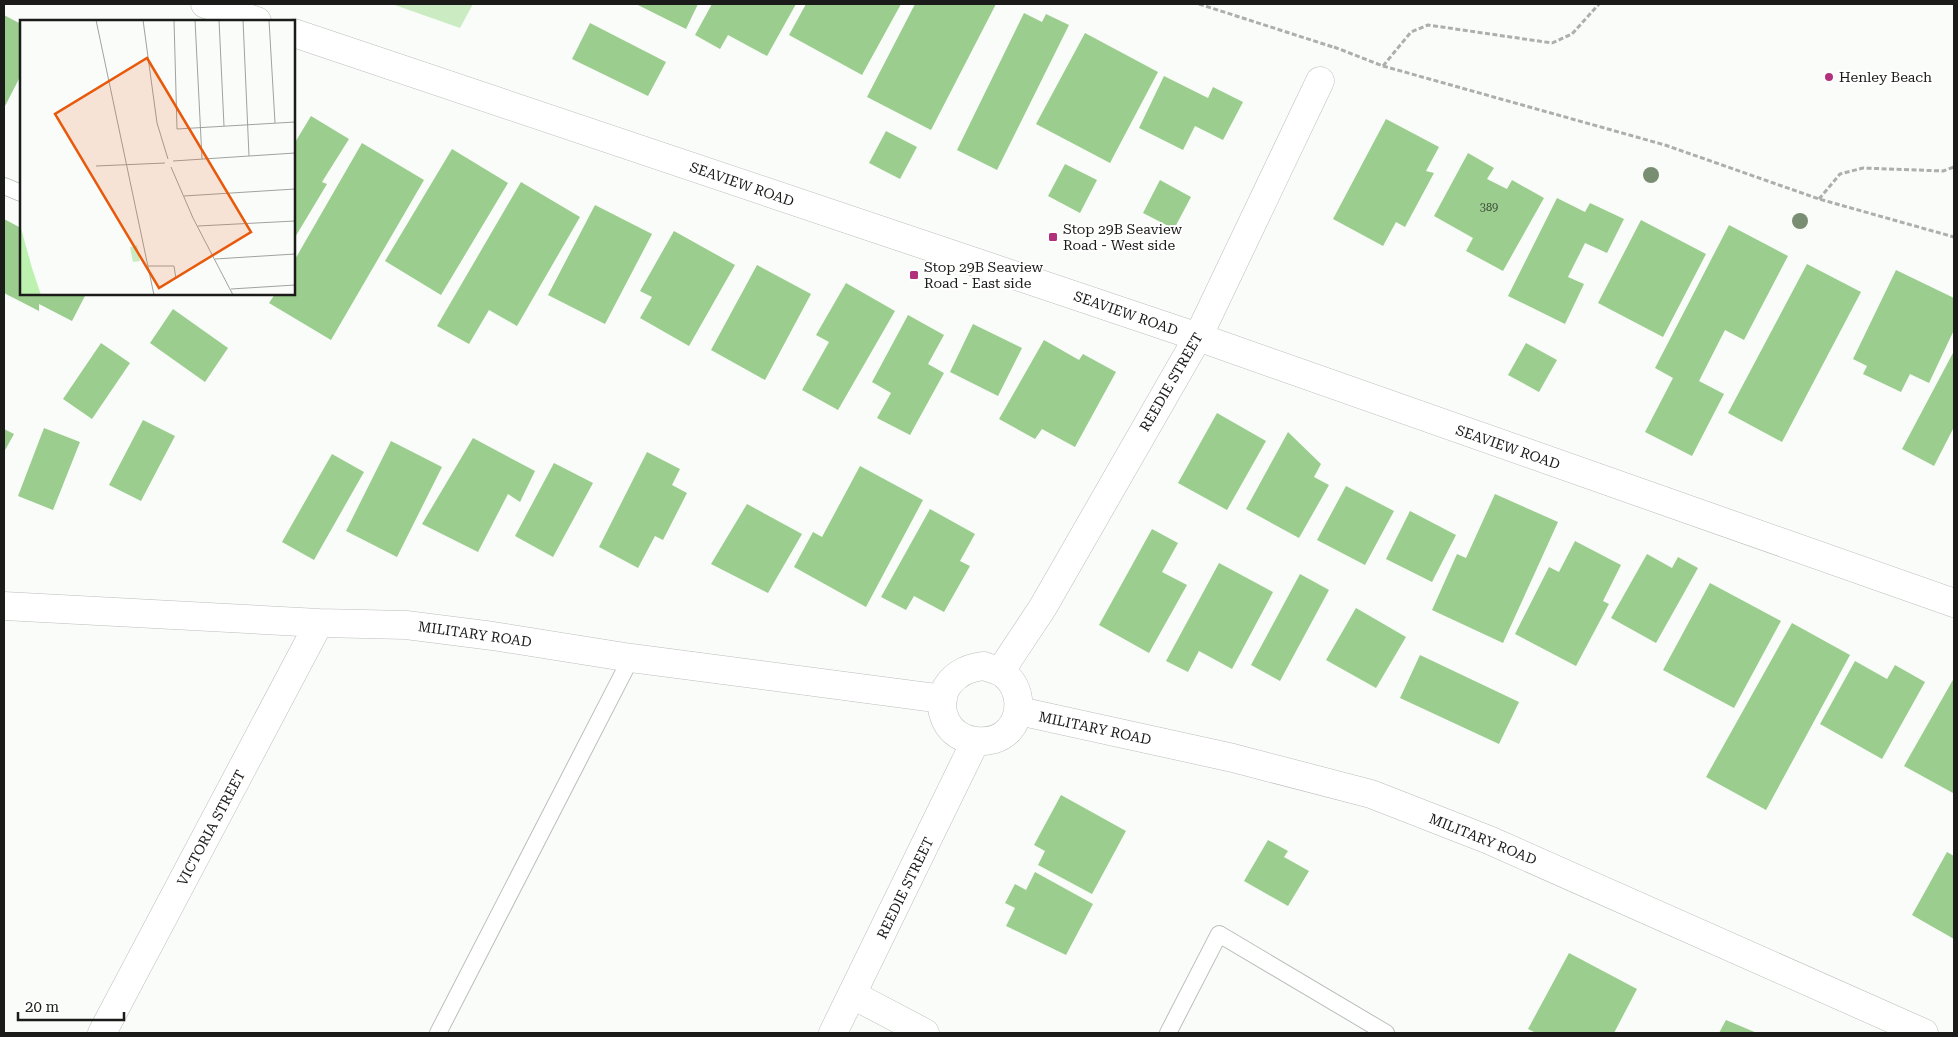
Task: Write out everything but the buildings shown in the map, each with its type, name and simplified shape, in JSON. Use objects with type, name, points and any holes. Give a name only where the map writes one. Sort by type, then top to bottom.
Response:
[{"type":"street","points":[[205,4],[229,17],[250,20]]},
{"type":"street","name":"SEAVIEW ROAD","points":[[295,34],[1198,337],[1954,604]]},
{"type":"street","name":"REEDIE STREET","points":[[1000,672],[1043,607],[1198,337],[1320,80]]},
{"type":"street","name":"MILITARY ROAD","points":[[4,606],[319,624],[406,625],[493,636],[631,658],[943,699]]},
{"type":"street","name":"VICTORIA STREET","points":[[102,1033],[319,624]]},
{"type":"street","points":[[984,666],[1000,672],[1013,684],[1018,695],[1020,712],[1010,729],[999,737],[988,742],[975,742],[953,731],[945,716],[943,699],[946,688],[953,678],[962,671],[984,666]]},
{"type":"street","name":"MILITARY ROAD","points":[[1020,712],[1233,758],[1370,794],[1489,840],[1924,1033]]},
{"type":"street","name":"REEDIE STREET","points":[[833,1033],[975,742]]},
{"type":"street","points":[[853,995],[925,1033]]},
{"type":"lane","points":[[4,186],[20,193]]},
{"type":"lane","points":[[438,1033],[631,658]]},
{"type":"lane","points":[[1168,1033],[1219,934],[1386,1033]]},
{"type":"path","points":[[1199,4],[1334,47],[1383,66],[1665,145],[1819,199],[1954,237]]},
{"type":"path","points":[[1383,66],[1411,32],[1428,26],[1552,43],[1572,34],[1599,4]]},
{"type":"path","points":[[1320,80],[1334,47]]},
{"type":"path","points":[[1819,199],[1840,174],[1863,168],[1943,171],[1954,166]]},
{"type":"green space","points":[[392,4],[473,4],[460,28]]},
{"type":"place","name":"Henley Beach","points":[[1829,77]]},
{"type":"place","name":"Stop 29B Seaview Road - West side","points":[[1053,237]]},
{"type":"place","name":"Stop 29B Seaview Road - East side","points":[[914,275]]}]
